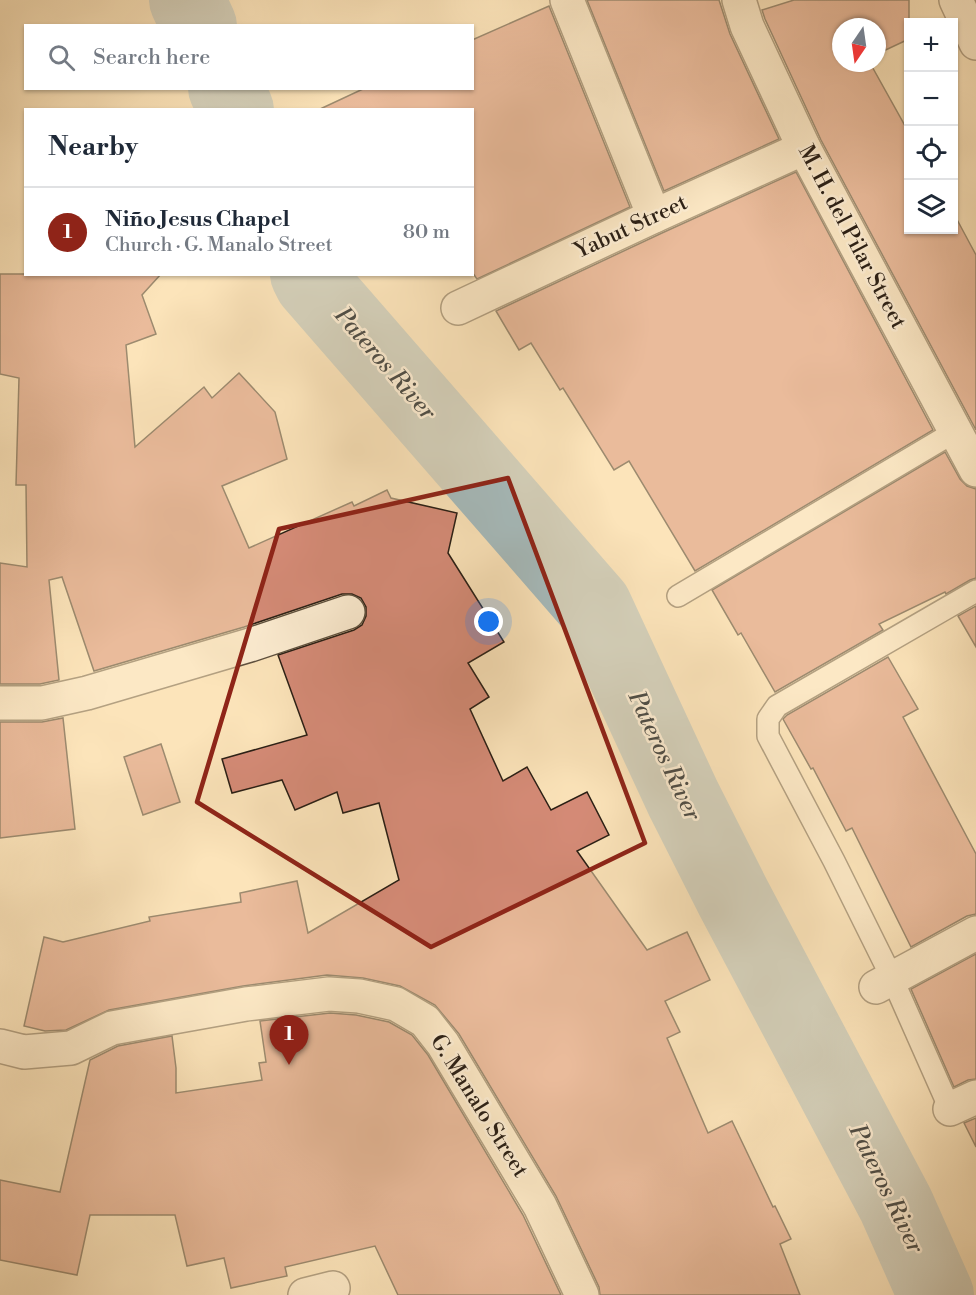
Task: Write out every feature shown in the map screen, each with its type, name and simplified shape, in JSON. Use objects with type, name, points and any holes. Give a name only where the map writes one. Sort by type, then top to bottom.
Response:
[{"type":"street","points":[[567,0],[654,216]]},
{"type":"street","name":"M. H. del Pilar Street","points":[[739,0],[747,26],[804,148],[976,470]]},
{"type":"street","points":[[956,0],[976,44]]},
{"type":"street","name":"Yabut Street","points":[[458,308],[804,148]]},
{"type":"street","points":[[0,703],[42,703],[87,693],[250,645],[348,612]]},
{"type":"street","points":[[884,982],[976,933]]},
{"type":"street","name":"G. Manalo Street","points":[[0,1046],[24,1052],[71,1048],[112,1028],[246,1004],[329,993],[359,996],[396,1004],[424,1021],[443,1044],[540,1206],[582,1295]]},
{"type":"lane","points":[[678,596],[956,431]]},
{"type":"lane","points":[[963,1103],[884,982],[834,861],[768,736],[768,719],[777,706],[976,591]]},
{"type":"highlighted area","points":[[508,478],[645,843],[431,947],[197,802],[279,529]]},
{"type":"building","points":[[587,0],[719,0],[730,34],[779,139],[664,191]]},
{"type":"building","points":[[794,0],[909,0],[909,18],[904,18],[904,41],[886,50],[886,18],[832,18],[832,72],[875,72],[904,124],[904,234],[958,234],[958,221],[976,255],[976,430],[821,140],[762,10]]},
{"type":"building","points":[[549,6],[630,207],[477,279],[474,275],[474,108],[322,108],[361,90],[474,90],[474,39]]},
{"type":"building","points":[[796,172],[933,430],[695,571],[629,461],[614,470],[563,388],[560,390],[531,343],[519,350],[496,311]]},
{"type":"building","points":[[0,274],[159,276],[142,295],[156,334],[126,345],[135,447],[204,387],[212,398],[239,373],[275,412],[287,459],[222,486],[249,548],[352,502],[354,506],[387,490],[391,498],[457,513],[448,553],[504,642],[468,663],[489,697],[470,709],[503,781],[527,767],[551,810],[587,792],[609,835],[577,851],[647,950],[687,932],[710,980],[665,1001],[680,1032],[667,1038],[708,1133],[732,1121],[791,1239],[780,1244],[800,1295],[600,1295],[599,1287],[556,1196],[459,1034],[435,1005],[400,986],[363,978],[327,975],[243,986],[109,1010],[66,1030],[45,1031],[24,1026],[44,937],[63,942],[150,921],[149,917],[241,902],[240,893],[297,881],[308,933],[399,880],[379,803],[343,813],[337,792],[295,810],[282,780],[232,793],[222,759],[307,735],[278,655],[354,630],[362,625],[366,616],[366,607],[361,598],[352,594],[342,594],[244,627],[94,671],[62,577],[49,580],[59,680],[40,684],[0,684],[0,563],[27,567],[26,485],[16,485],[19,378],[0,374]]},
{"type":"building","points":[[945,452],[960,479],[967,486],[976,489],[976,578],[879,624],[883,630],[775,692],[741,633],[738,635],[712,590]]},
{"type":"building","points":[[976,606],[976,647],[958,616]]},
{"type":"building","points":[[888,657],[918,709],[903,717],[976,854],[976,914],[967,916],[911,947],[852,828],[846,831],[813,768],[811,769],[783,719]]},
{"type":"building","points":[[63,718],[75,829],[0,838],[0,722],[42,722]]},
{"type":"building","points":[[161,744],[180,802],[143,815],[124,757]]},
{"type":"building","points":[[976,954],[976,1079],[954,1087],[911,989]]},
{"type":"building","points":[[330,1013],[356,1015],[389,1022],[412,1035],[428,1055],[523,1215],[561,1295],[398,1295],[375,1246],[285,1267],[287,1276],[231,1288],[224,1258],[187,1266],[175,1215],[90,1215],[77,1275],[0,1260],[0,1180],[60,1192],[90,1060],[118,1046],[172,1036],[176,1093],[262,1080],[259,1063],[266,1062],[260,1021]]},
{"type":"building","points":[[976,1118],[976,1147],[964,1123]]},
{"type":"waterway","name":"Pateros River","points":[[187,0],[198,24]]},
{"type":"waterway","name":"Pateros River","points":[[227,90],[235,108]]},
{"type":"waterway","name":"Pateros River","points":[[309,276],[594,606],[683,798],[896,1205],[936,1295]]},
{"type":"place","name":"Niño Jesus Chapel","points":[[289,1065]]}]
